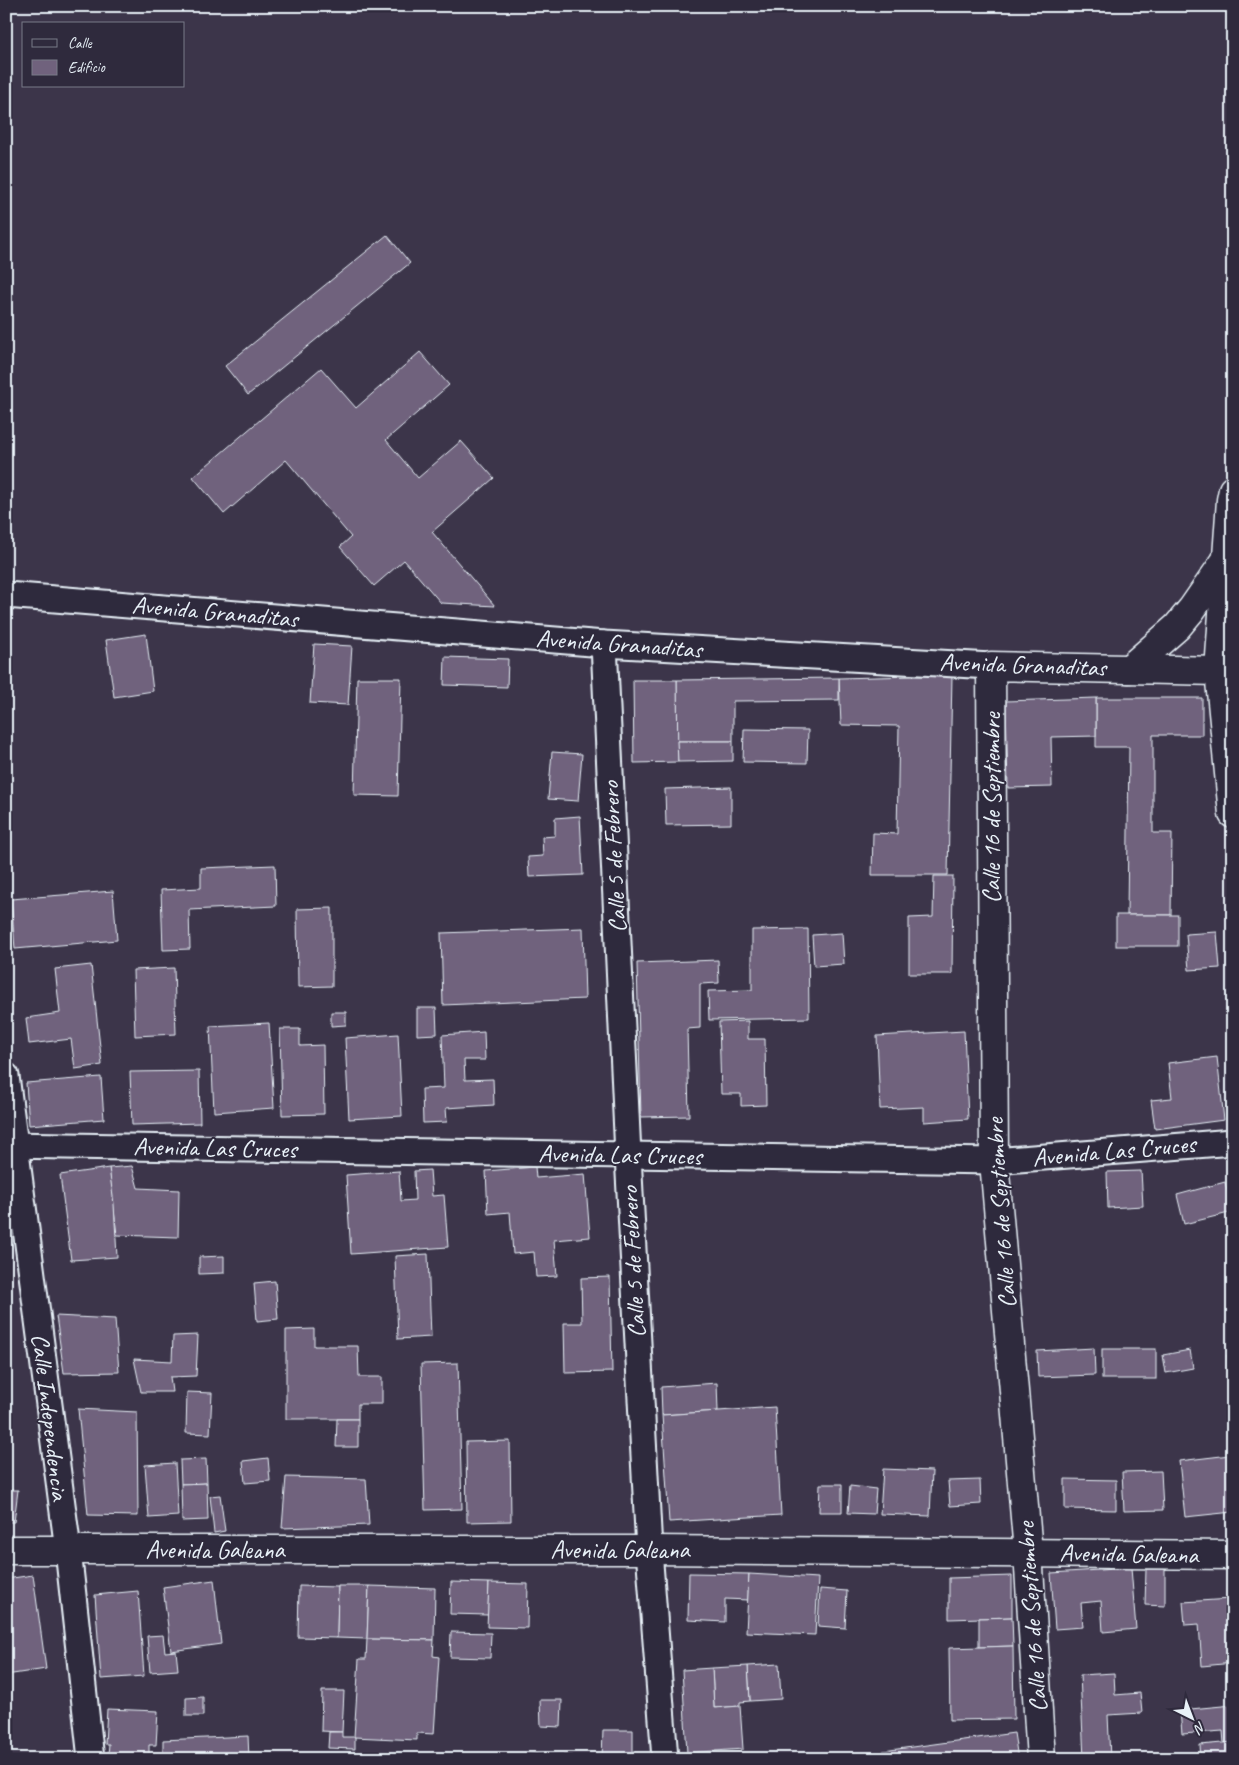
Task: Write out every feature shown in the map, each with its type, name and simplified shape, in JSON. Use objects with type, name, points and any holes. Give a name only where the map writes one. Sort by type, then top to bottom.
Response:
[{"type":"main road","points":[[1233,490],[1230,500],[1226,559],[1226,671],[1233,814]]},
{"type":"main road","points":[[1129,669],[1187,615],[1226,559]]},
{"type":"main road","name":"Avenida Granaditas","points":[[991,666],[1226,671]]},
{"type":"main road","name":"Calle 16 de Septiembre","points":[[991,666],[994,1161],[1028,1552],[1041,1759]]},
{"type":"main road","name":"Avenida Galeana","points":[[6,1550],[649,1550],[1233,1555]]},
{"type":"street","name":"Avenida Granaditas","points":[[6,595],[604,644],[991,666]]},
{"type":"street","name":"Calle 5 de Febrero","points":[[604,644],[649,1550],[665,1759]]},
{"type":"street","name":"Calle Independencia","points":[[6,1076],[10,1145],[68,1550],[91,1759]]},
{"type":"street","name":"Avenida Las Cruces","points":[[10,1145],[994,1161],[1233,1142]]},
{"type":"building","points":[[387,235],[410,263],[248,395],[225,366]]},
{"type":"building","points":[[420,352],[449,385],[386,440],[418,478],[461,441],[494,478],[432,532],[495,606],[441,603],[404,560],[374,586],[340,547],[351,537],[286,460],[224,514],[193,477],[321,368],[356,408]]},
{"type":"building","points":[[146,634],[153,691],[114,697],[106,640]]},
{"type":"building","points":[[314,644],[352,646],[348,705],[310,703]]},
{"type":"building","points":[[445,657],[508,659],[507,687],[444,685]]},
{"type":"building","points":[[952,675],[948,875],[872,875],[873,833],[897,834],[899,726],[841,725],[839,678]]},
{"type":"building","points":[[357,678],[401,678],[398,796],[354,795]]},
{"type":"building","points":[[839,678],[839,700],[733,701],[733,741],[677,741],[677,680]]},
{"type":"building","points":[[633,680],[677,680],[678,762],[634,763]]},
{"type":"building","points":[[1096,698],[1202,698],[1202,735],[1153,735],[1153,833],[1172,833],[1171,915],[1127,915],[1129,747],[1096,747]]},
{"type":"building","points":[[1096,698],[1096,736],[1051,737],[1052,787],[1008,788],[1006,701]]},
{"type":"building","points":[[744,729],[808,730],[807,763],[743,762]]},
{"type":"building","points":[[677,741],[733,741],[733,761],[678,762]]},
{"type":"building","points":[[552,752],[582,754],[578,801],[548,799]]},
{"type":"building","points":[[731,787],[731,824],[666,825],[665,789]]},
{"type":"building","points":[[580,816],[583,875],[529,877],[528,857],[543,856],[542,837],[555,836],[555,818]]},
{"type":"building","points":[[275,865],[276,906],[189,910],[190,949],[163,950],[161,890],[201,888],[201,868]]},
{"type":"building","points":[[934,876],[953,876],[952,974],[909,974],[909,918],[933,917]]},
{"type":"building","points":[[113,891],[117,940],[15,949],[11,899]]},
{"type":"building","points":[[332,908],[332,986],[298,987],[297,909]]},
{"type":"building","points":[[1116,915],[1178,915],[1178,946],[1116,946]]},
{"type":"building","points":[[583,928],[585,999],[443,1005],[441,933]]},
{"type":"building","points":[[808,929],[809,1018],[709,1020],[708,991],[752,990],[752,930]]},
{"type":"building","points":[[1217,932],[1220,968],[1189,970],[1186,934]]},
{"type":"building","points":[[842,933],[844,964],[814,966],[812,935]]},
{"type":"building","points":[[718,960],[719,983],[700,984],[700,1028],[687,1029],[689,1116],[641,1117],[637,963]]},
{"type":"building","points":[[91,965],[102,1065],[75,1069],[71,1039],[29,1044],[26,1018],[60,1013],[55,969]]},
{"type":"building","points":[[174,968],[176,1034],[135,1036],[133,970]]},
{"type":"building","points":[[417,1008],[436,1008],[437,1034],[417,1035]]},
{"type":"building","points":[[331,1012],[346,1012],[346,1025],[331,1026]]},
{"type":"building","points":[[748,1021],[748,1039],[765,1039],[766,1105],[741,1106],[741,1094],[721,1094],[719,1022]]},
{"type":"building","points":[[269,1023],[274,1108],[214,1112],[210,1026]]},
{"type":"building","points":[[280,1029],[300,1029],[300,1046],[323,1045],[324,1114],[282,1115]]},
{"type":"building","points":[[964,1031],[968,1119],[924,1122],[924,1107],[880,1109],[877,1036]]},
{"type":"building","points":[[484,1032],[485,1060],[464,1060],[465,1080],[493,1079],[494,1105],[446,1108],[447,1122],[423,1123],[422,1089],[444,1088],[442,1035]]},
{"type":"building","points":[[398,1034],[402,1116],[349,1119],[345,1038]]},
{"type":"building","points":[[1217,1057],[1224,1120],[1155,1129],[1151,1100],[1172,1098],[1168,1063]]},
{"type":"building","points":[[199,1071],[200,1123],[132,1125],[130,1072]]},
{"type":"building","points":[[101,1077],[104,1119],[29,1125],[26,1083]]},
{"type":"building","points":[[132,1166],[138,1188],[179,1190],[178,1237],[117,1235],[109,1168]]},
{"type":"building","points":[[535,1167],[536,1178],[585,1174],[590,1237],[554,1240],[557,1276],[536,1277],[534,1252],[513,1254],[510,1212],[488,1214],[486,1171]]},
{"type":"building","points":[[109,1168],[114,1204],[117,1257],[71,1260],[60,1175]]},
{"type":"building","points":[[430,1170],[432,1196],[444,1195],[448,1247],[351,1254],[346,1175],[399,1171],[401,1201],[415,1200],[414,1171]]},
{"type":"building","points":[[1141,1171],[1143,1206],[1108,1208],[1107,1172]]},
{"type":"building","points":[[1225,1182],[1233,1212],[1184,1224],[1177,1195]]},
{"type":"building","points":[[6,1203],[16,1204],[15,1221],[6,1221]]},
{"type":"building","points":[[428,1254],[431,1337],[398,1339],[395,1256]]},
{"type":"building","points":[[224,1256],[224,1273],[199,1274],[199,1257]]},
{"type":"building","points":[[610,1277],[612,1372],[565,1373],[564,1323],[582,1323],[581,1278]]},
{"type":"building","points":[[275,1281],[278,1319],[257,1321],[254,1283]]},
{"type":"building","points":[[56,1316],[115,1319],[119,1372],[64,1373]]},
{"type":"building","points":[[314,1329],[314,1346],[358,1346],[359,1377],[382,1377],[382,1404],[358,1404],[358,1419],[286,1419],[286,1330]]},
{"type":"building","points":[[198,1335],[196,1376],[170,1377],[172,1392],[141,1392],[134,1359],[172,1361],[173,1336]]},
{"type":"building","points":[[1094,1348],[1095,1375],[1038,1377],[1037,1351]]},
{"type":"building","points":[[1102,1349],[1156,1349],[1156,1379],[1102,1379]]},
{"type":"building","points":[[1190,1350],[1193,1368],[1166,1373],[1163,1355]]},
{"type":"building","points":[[1227,1355],[1233,1355],[1233,1415]]},
{"type":"building","points":[[458,1363],[462,1509],[425,1510],[421,1364]]},
{"type":"building","points":[[717,1383],[718,1411],[662,1415],[661,1387]]},
{"type":"building","points":[[187,1392],[212,1393],[210,1434],[186,1433]]},
{"type":"building","points":[[775,1407],[781,1515],[669,1522],[662,1415]]},
{"type":"building","points":[[78,1409],[137,1412],[138,1516],[88,1515]]},
{"type":"building","points":[[337,1419],[358,1419],[358,1447],[336,1447]]},
{"type":"building","points":[[510,1441],[511,1521],[467,1522],[466,1442]]},
{"type":"building","points":[[1230,1455],[1233,1481],[1233,1512],[1185,1517],[1179,1461]]},
{"type":"building","points":[[268,1458],[270,1481],[245,1483],[243,1461]]},
{"type":"building","points":[[206,1459],[207,1483],[181,1484],[180,1460]]},
{"type":"building","points":[[175,1463],[178,1516],[149,1518],[145,1465]]},
{"type":"building","points":[[883,1469],[932,1471],[930,1516],[880,1514]]},
{"type":"building","points":[[1161,1471],[1163,1510],[1124,1511],[1122,1472]]},
{"type":"building","points":[[286,1477],[366,1479],[369,1525],[282,1528]]},
{"type":"building","points":[[1065,1479],[1116,1480],[1116,1510],[1065,1509]]},
{"type":"building","points":[[980,1480],[981,1504],[950,1506],[948,1481]]},
{"type":"building","points":[[207,1483],[208,1520],[182,1521],[181,1484]]},
{"type":"building","points":[[820,1484],[842,1484],[842,1512],[819,1512]]},
{"type":"building","points":[[850,1486],[876,1489],[874,1514],[848,1513]]},
{"type":"building","points":[[6,1490],[18,1490],[14,1522],[6,1522]]},
{"type":"building","points":[[220,1495],[225,1531],[214,1533],[210,1496]]},
{"type":"building","points":[[1131,1568],[1136,1629],[1103,1632],[1101,1601],[1081,1603],[1083,1627],[1055,1629],[1051,1573]]},
{"type":"building","points":[[1146,1569],[1165,1569],[1165,1606],[1145,1605]]},
{"type":"building","points":[[689,1573],[749,1574],[748,1600],[725,1599],[725,1622],[688,1620]]},
{"type":"building","points":[[749,1574],[818,1578],[815,1635],[746,1632]]},
{"type":"building","points":[[33,1575],[46,1669],[6,1675],[6,1579]]},
{"type":"building","points":[[1012,1576],[1012,1617],[949,1619],[949,1578]]},
{"type":"building","points":[[214,1580],[221,1644],[171,1651],[163,1587]]},
{"type":"building","points":[[451,1582],[489,1583],[488,1615],[450,1614]]},
{"type":"building","points":[[489,1583],[528,1584],[527,1628],[487,1627]]},
{"type":"building","points":[[299,1586],[338,1587],[337,1638],[298,1637]]},
{"type":"building","points":[[338,1586],[369,1586],[367,1639],[337,1638]]},
{"type":"building","points":[[369,1586],[435,1588],[434,1640],[367,1639]]},
{"type":"building","points":[[820,1589],[847,1591],[845,1628],[818,1626]]},
{"type":"building","points":[[138,1591],[144,1676],[101,1679],[95,1595]]},
{"type":"building","points":[[1231,1599],[1233,1663],[1202,1666],[1199,1624],[1185,1625],[1183,1602]]},
{"type":"building","points":[[1012,1617],[1013,1646],[979,1647],[979,1618]]},
{"type":"building","points":[[451,1632],[491,1633],[490,1658],[450,1657]]},
{"type":"building","points":[[163,1635],[165,1652],[176,1651],[178,1670],[150,1672],[147,1636]]},
{"type":"building","points":[[367,1639],[434,1640],[433,1656],[439,1657],[434,1734],[417,1733],[417,1740],[354,1737],[359,1659],[366,1659]]},
{"type":"building","points":[[1013,1646],[1014,1719],[950,1720],[949,1648]]},
{"type":"building","points":[[779,1664],[781,1699],[750,1701],[748,1666]]},
{"type":"building","points":[[748,1666],[750,1701],[740,1702],[740,1706],[714,1708],[712,1668]]},
{"type":"building","points":[[712,1668],[714,1708],[740,1706],[743,1749],[687,1753],[682,1670]]},
{"type":"building","points":[[1114,1673],[1115,1695],[1140,1693],[1142,1713],[1108,1715],[1110,1759],[1084,1759],[1080,1675]]},
{"type":"building","points":[[322,1691],[344,1691],[342,1732],[321,1731]]},
{"type":"building","points":[[203,1697],[203,1716],[186,1716],[186,1698]]},
{"type":"building","points":[[540,1700],[562,1700],[561,1727],[541,1726]]},
{"type":"building","points":[[1233,1705],[1233,1742],[1224,1743],[1223,1731],[1182,1734],[1180,1710]]},
{"type":"building","points":[[107,1709],[158,1711],[156,1745],[149,1745],[149,1756],[108,1755],[109,1744],[105,1744]]},
{"type":"building","points":[[603,1730],[633,1730],[633,1759],[602,1759]]},
{"type":"building","points":[[329,1732],[342,1732],[342,1737],[355,1737],[355,1749],[328,1748]]},
{"type":"building","points":[[1014,1733],[1018,1759],[884,1759],[883,1751]]},
{"type":"building","points":[[248,1736],[249,1759],[163,1759],[163,1740]]},
{"type":"building","points":[[1233,1742],[1233,1759],[1201,1759],[1200,1745]]},
{"type":"building","points":[[536,1754],[573,1756],[573,1759],[535,1759]]},
{"type":"building","points":[[536,1754],[535,1759],[500,1759],[500,1756]]}]
